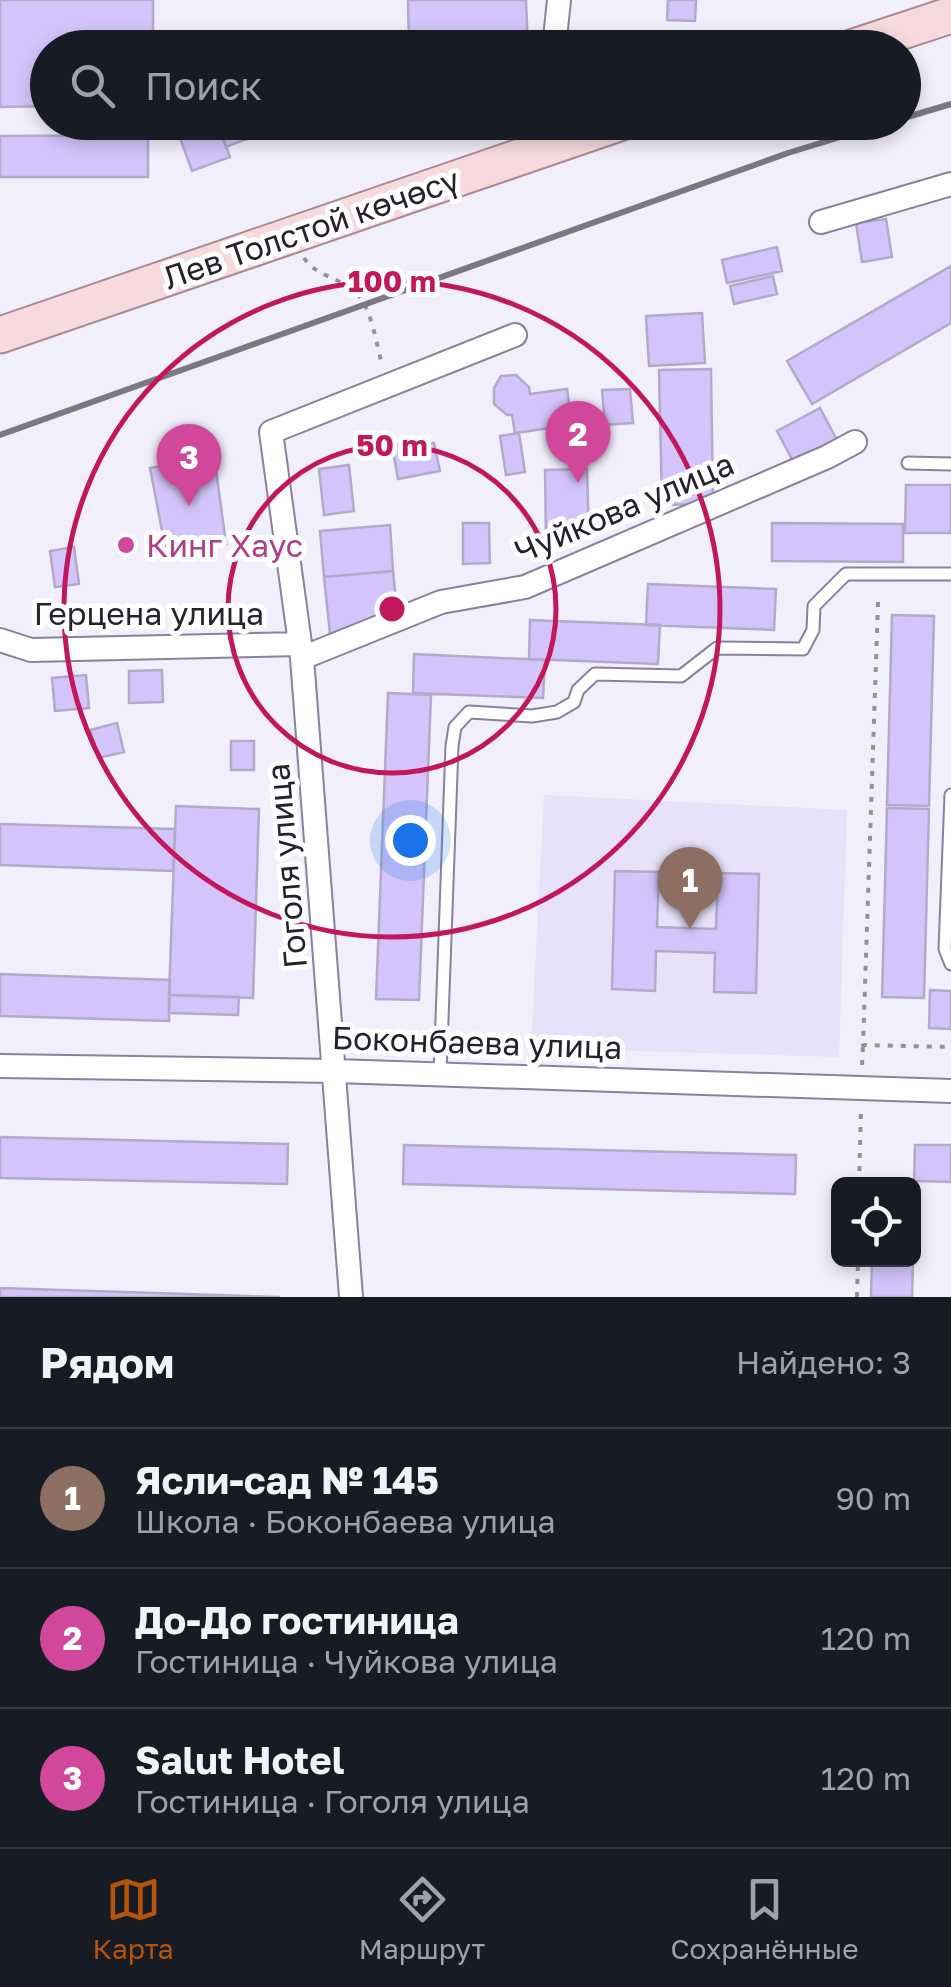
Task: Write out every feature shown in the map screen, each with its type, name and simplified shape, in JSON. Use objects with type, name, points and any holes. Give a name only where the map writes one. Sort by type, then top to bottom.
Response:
[{"type":"main road","points":[[904,30],[951,14]]},
{"type":"main road","name":"Лев Толстой көчөсү","points":[[0,335],[545,140]]},
{"type":"street","points":[[556,30],[560,0]]},
{"type":"street","points":[[821,222],[951,184]]},
{"type":"street","name":"Гоголя улица","points":[[351,1297],[301,651],[271,432],[515,336]]},
{"type":"street","name":"Чуйкова улица","points":[[301,651],[441,602],[525,587],[854,442]]},
{"type":"street","name":"Герцена улица","points":[[0,640],[31,650],[50,647],[301,651]]},
{"type":"street","name":"Боконбаева улица","points":[[0,1066],[335,1070],[951,1091]]},
{"type":"lane","points":[[908,463],[951,464]]},
{"type":"lane","points":[[440,1074],[452,746],[455,727],[469,712],[532,716],[557,712],[574,702],[578,690],[595,674],[681,676],[717,648],[803,649],[813,630],[814,606],[846,574],[951,574]]},
{"type":"lane","points":[[951,795],[945,949],[951,964]]},
{"type":"path","points":[[293,233],[306,263],[351,288],[365,303],[382,364]]},
{"type":"path","points":[[860,1177],[878,602]]},
{"type":"path","points":[[863,1044],[951,1047]]},
{"type":"path","points":[[857,1297],[858,1267]]},
{"type":"shaded area","points":[[544,795],[847,810],[839,1057],[531,1048]]},
{"type":"shaded area","points":[[419,1031],[418,1056],[384,1057],[381,1032]]},
{"type":"building","points":[[0,0],[153,0],[153,30],[30,30],[30,106],[0,107]]},
{"type":"building","points":[[408,0],[526,0],[527,30],[409,30]]},
{"type":"building","points":[[668,0],[696,0],[695,21],[667,20]]},
{"type":"building","points":[[0,136],[30,136],[30,140],[148,140],[148,177],[0,177]]},
{"type":"building","points":[[181,140],[224,140],[230,157],[192,171]]},
{"type":"building","points":[[223,140],[244,140],[226,147]]},
{"type":"building","points":[[886,219],[892,257],[862,262],[856,223]]},
{"type":"building","points":[[777,247],[782,271],[727,283],[722,260]]},
{"type":"building","points":[[951,266],[951,323],[812,404],[787,361]]},
{"type":"building","points":[[773,276],[777,294],[734,304],[730,286]]},
{"type":"building","points":[[702,313],[705,363],[649,366],[646,316]]},
{"type":"building","points":[[711,369],[713,504],[662,505],[659,370]]},
{"type":"building","points":[[516,375],[529,387],[530,394],[567,389],[572,425],[515,433],[512,415],[494,404],[494,388],[501,376]]},
{"type":"building","points":[[630,389],[633,423],[605,425],[602,390]]},
{"type":"building","points":[[820,408],[837,440],[794,463],[777,431]]},
{"type":"building","points":[[519,433],[525,472],[506,475],[500,436]]},
{"type":"building","points":[[434,443],[440,471],[398,479],[393,451]]},
{"type":"building","points":[[214,455],[226,544],[167,557],[150,468]]},
{"type":"building","points":[[349,465],[354,511],[324,515],[319,469]]},
{"type":"building","points":[[587,469],[589,538],[546,539],[545,470]]},
{"type":"building","points":[[906,485],[951,485],[951,533],[905,533]]},
{"type":"building","points":[[463,523],[489,523],[490,563],[463,564]]},
{"type":"building","points":[[772,523],[903,524],[903,562],[772,561]]},
{"type":"building","points":[[390,525],[393,571],[324,577],[320,531]]},
{"type":"building","points":[[74,547],[79,584],[55,587],[50,551]]},
{"type":"building","points":[[393,571],[397,610],[330,634],[324,577]]},
{"type":"building","points":[[648,584],[776,589],[774,630],[646,625]]},
{"type":"building","points":[[892,615],[934,616],[929,806],[887,805]]},
{"type":"building","points":[[530,620],[660,625],[658,664],[529,659]]},
{"type":"building","points":[[414,654],[545,660],[543,698],[413,693]]},
{"type":"building","points":[[162,670],[163,702],[129,703],[129,671]]},
{"type":"building","points":[[86,675],[89,708],[55,711],[52,678]]},
{"type":"building","points":[[388,693],[431,695],[419,1000],[376,999]]},
{"type":"building","points":[[117,723],[124,752],[98,758],[90,730]]},
{"type":"building","points":[[231,741],[254,741],[254,770],[231,770]]},
{"type":"building","points":[[176,806],[259,809],[253,998],[169,995]]},
{"type":"building","points":[[887,808],[929,809],[924,998],[882,997]]},
{"type":"building","points":[[0,824],[175,829],[173,871],[0,865]]},
{"type":"building","points":[[615,871],[659,872],[657,927],[716,929],[718,873],[759,874],[756,993],[714,992],[715,953],[656,951],[655,991],[612,989]]},
{"type":"building","points":[[0,974],[170,980],[169,1021],[0,1016]]},
{"type":"building","points":[[930,990],[951,991],[951,1029],[929,1028]]},
{"type":"building","points":[[169,995],[239,997],[238,1015],[169,1013]]},
{"type":"building","points":[[0,1137],[288,1144],[287,1184],[0,1178]]},
{"type":"building","points":[[404,1145],[796,1155],[795,1194],[403,1184]]},
{"type":"building","points":[[915,1145],[951,1145],[951,1182],[921,1181],[921,1177],[914,1177]]},
{"type":"building","points":[[872,1267],[913,1267],[912,1297],[871,1297]]},
{"type":"building","points":[[0,1288],[280,1297],[0,1297]]},
{"type":"railway","points":[[921,113],[951,104]]},
{"type":"railway","points":[[0,435],[830,140]]},
{"type":"place","name":"До-До гостиница","points":[[578,483]]},
{"type":"place","name":"Salut Hotel","points":[[189,506]]},
{"type":"place","name":"Кинг Хаус","points":[[126,545]]},
{"type":"place","name":"Ясли-сад № 145","points":[[690,929]]}]
